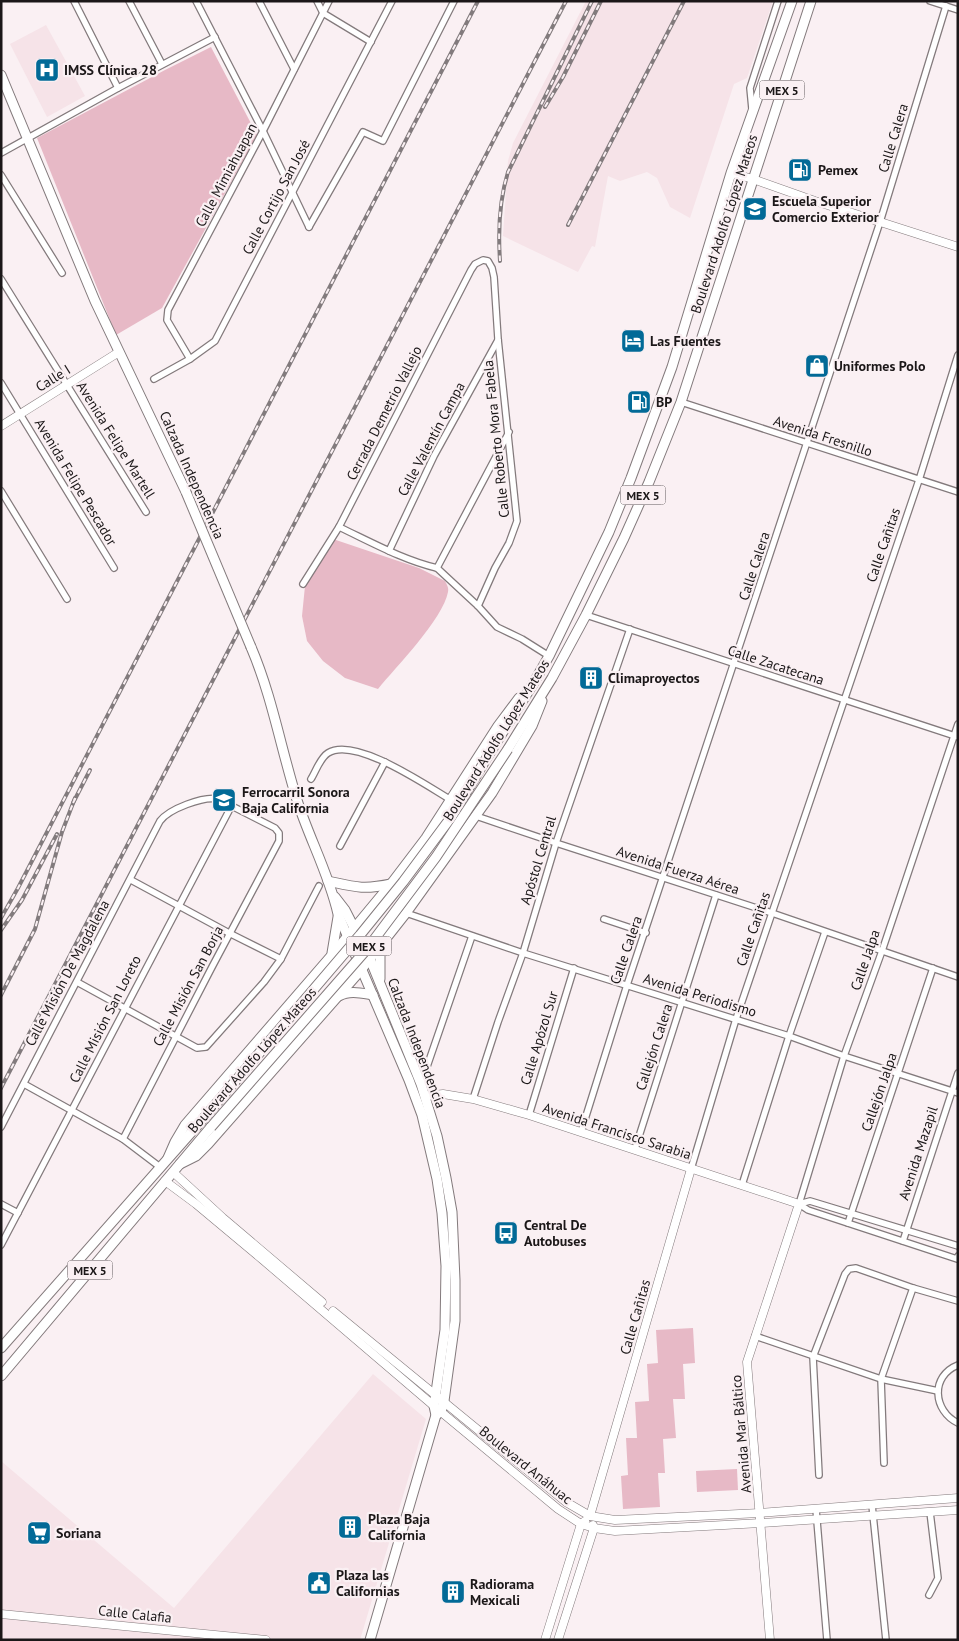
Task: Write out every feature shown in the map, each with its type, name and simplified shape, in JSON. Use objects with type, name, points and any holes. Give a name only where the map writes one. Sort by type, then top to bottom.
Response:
[{"type":"main road","name":"Boulevard Adolfo López Mateos","points":[[1,1348],[203,1119],[403,882],[452,816],[533,684],[549,656],[609,532],[647,436],[686,324],[731,173],[792,1]]},
{"type":"main road","name":"Boulevard Adolfo López Mateos","points":[[1,1376],[211,1127],[366,949],[436,857],[508,749],[552,678],[586,616],[624,538],[681,402],[811,1]]},
{"type":"main road","name":"Calzada Independencia","points":[[1,75],[95,301],[186,492],[251,647],[263,678],[298,802],[334,896],[338,914],[409,1080],[422,1115],[441,1205],[446,1266],[440,1399]]},
{"type":"main road","points":[[180,1164],[196,1156],[208,1144],[380,947],[476,816],[512,761],[532,726],[552,678]]},
{"type":"main road","points":[[168,1158],[185,1125],[391,884],[426,838],[509,710],[533,684]]},
{"type":"main road","points":[[328,881],[359,888],[391,884]]},
{"type":"main road","name":"Calzada Independencia","points":[[334,896],[345,910],[370,959],[421,1084],[436,1136],[452,1212],[455,1321],[437,1411],[370,1640]]},
{"type":"main road","points":[[332,955],[338,914]]},
{"type":"main road","points":[[380,947],[380,984]]},
{"type":"main road","points":[[336,998],[349,992],[372,995]]},
{"type":"street","points":[[74,1],[118,88]]},
{"type":"street","points":[[129,1],[162,64]]},
{"type":"street","points":[[196,1],[293,191],[309,227],[363,132],[383,141],[454,1]]},
{"type":"street","points":[[259,1],[294,69]]},
{"type":"street","points":[[317,1],[323,12],[371,42]]},
{"type":"street","name":"Calle Mimiahuapan","points":[[190,359],[167,320],[168,310],[263,132],[329,1]]},
{"type":"street","name":"Calle Cortijo San José","points":[[154,379],[190,359],[215,340],[392,1]]},
{"type":"street","points":[[753,113],[750,88],[778,1]]},
{"type":"street","points":[[930,1],[958,10]]},
{"type":"street","name":"Calle Calera","points":[[581,1132],[627,985],[735,665],[880,222],[946,6]]},
{"type":"street","points":[[1,154],[28,137],[215,37]]},
{"type":"street","points":[[731,173],[958,247]]},
{"type":"street","points":[[1,175],[62,274]]},
{"type":"street","name":"Calle Roberto Mora Fabela","points":[[478,606],[495,568],[509,543],[517,521],[498,340],[495,283],[492,268],[488,261]]},
{"type":"street","name":"Cerrada Demetrio Vallejo","points":[[303,584],[339,527],[471,270],[478,262],[488,261]]},
{"type":"street","name":"Avenida Felipe Martell","points":[[1,279],[146,512]]},
{"type":"street","name":"Calle Valentín Campa","points":[[389,551],[434,456],[498,340]]},
{"type":"street","name":"Calle I","points":[[1,426],[119,352]]},
{"type":"street","name":"Calle Cañitas","points":[[590,1516],[736,1020],[919,480],[958,355]]},
{"type":"street","name":"Avenida Felipe Pescador","points":[[1,383],[114,568]]},
{"type":"street","name":"Avenida Fresnillo","points":[[681,402],[958,492]]},
{"type":"street","points":[[437,568],[509,432]]},
{"type":"street","points":[[1,491],[67,599]]},
{"type":"street","points":[[339,527],[389,551],[437,568],[478,606],[497,627],[522,639],[549,656]]},
{"type":"street","name":"Calle Zacatecana","points":[[586,616],[956,737]]},
{"type":"street","name":"Apóstol Central","points":[[473,1098],[523,953],[556,843],[630,630]]},
{"type":"street","name":"Calle Jalpa","points":[[799,1204],[844,1056],[956,737],[958,724]]},
{"type":"street","points":[[311,779],[326,754],[336,750],[364,753],[385,762],[451,800]]},
{"type":"street","points":[[340,846],[385,762]]},
{"type":"street","name":"Calle Misión De Magdalena","points":[[1,1126],[164,816],[177,808],[213,798],[232,805],[275,828],[280,836],[277,847]]},
{"type":"street","name":"Calle Misión San Loreto","points":[[1,1245],[232,805]]},
{"type":"street","name":"Avenida Fuerza Aérea","points":[[476,816],[772,913],[958,977]]},
{"type":"street","name":"Calle Misión San Borja","points":[[123,1139],[229,934],[277,847]]},
{"type":"street","points":[[130,880],[281,960]]},
{"type":"street","points":[[77,982],[177,1035],[197,1048],[208,1046],[281,960],[319,886]]},
{"type":"street","name":"Callejón Calera","points":[[635,1149],[716,895]]},
{"type":"street","name":"Avenida Periodismo","points":[[406,913],[523,953],[789,1036],[955,1092]]},
{"type":"street","points":[[604,919],[646,932]]},
{"type":"street","points":[[742,1185],[789,1036],[825,932]]},
{"type":"street","points":[[421,1084],[472,936]]},
{"type":"street","name":"Calle Apózol Sur","points":[[529,1115],[574,968]]},
{"type":"street","name":"Callejón Jalpa","points":[[848,1223],[933,968]]},
{"type":"street","name":"Avenida Mazapil","points":[[903,1241],[955,1092],[958,1073]]},
{"type":"street","points":[[24,1084],[123,1139],[160,1167]]},
{"type":"street","name":"Avenida Francisco Sarabia","points":[[425,1096],[444,1094],[473,1098],[529,1115],[799,1204],[808,1210],[957,1258]]},
{"type":"street","name":"Boulevard Anáhuac","points":[[173,1172],[230,1224],[336,1314],[566,1502],[590,1516],[615,1520],[816,1509],[958,1498]]},
{"type":"street","name":"Boulevard Anáhuac","points":[[165,1181],[196,1204],[263,1260],[437,1411],[558,1509],[581,1524],[615,1531],[958,1510]]},
{"type":"street","name":"Avenida Francisco Sarabia","points":[[799,1204],[810,1201],[958,1246]]},
{"type":"street","points":[[1,1204],[18,1213]]},
{"type":"street","name":"Avenida Mar Báltico","points":[[770,1640],[748,1362],[799,1204]]},
{"type":"street","points":[[819,1475],[813,1357],[845,1274],[849,1269],[856,1268],[958,1301]]},
{"type":"street","points":[[884,1463],[881,1380],[913,1288]]},
{"type":"street","points":[[755,1336],[881,1380],[938,1391]]},
{"type":"street","points":[[958,1365],[946,1373],[940,1382],[938,1391],[942,1409],[948,1417],[958,1422]]},
{"type":"street","points":[[872,1505],[886,1640]]},
{"type":"street","points":[[816,1509],[827,1640]]},
{"type":"street","points":[[929,1595],[938,1578],[930,1512]]},
{"type":"street","points":[[545,1640],[581,1524],[590,1516],[594,1528],[558,1640]]},
{"type":"street","name":"Calle Calafia","points":[[1,1614],[266,1640]]},
{"type":"shaded area","points":[[586,1],[773,1],[747,78],[734,84],[690,218],[670,207],[657,178],[647,172],[620,181],[608,176],[595,247],[592,246],[578,272],[503,236],[508,161],[513,143]]},
{"type":"shaded area","name":"IMSS Clínica 28","points":[[46,25],[85,96],[47,117],[10,44]]},
{"type":"shaded area","points":[[211,47],[257,135],[162,308],[116,335],[37,138]]},
{"type":"shaded area","points":[[333,539],[419,568],[445,581],[448,586],[444,603],[428,629],[378,689],[345,678],[323,661],[307,641],[302,616],[305,586]]},
{"type":"shaded area","points":[[693,1328],[695,1363],[683,1364],[685,1399],[673,1399],[676,1438],[663,1439],[665,1473],[658,1473],[660,1507],[623,1509],[621,1476],[628,1475],[626,1438],[637,1438],[635,1402],[649,1401],[647,1364],[658,1363],[656,1330]]},
{"type":"shaded area","points":[[373,1374],[426,1419],[360,1640],[1,1640],[1,1461],[174,1608]]},
{"type":"shaded area","points":[[737,1469],[738,1490],[697,1492],[696,1471]]},
{"type":"railway","points":[[1,918],[478,1]]},
{"type":"railway","points":[[1,1088],[566,1]]},
{"type":"railway","points":[[500,261],[500,216],[508,172],[592,1]]},
{"type":"railway","points":[[545,107],[563,77],[601,1]]},
{"type":"railway","points":[[568,225],[684,1]]},
{"type":"railway","points":[[73,803],[90,770]]},
{"type":"railway","points":[[1,995],[35,929],[62,832],[75,798]]},
{"type":"railway","points":[[1,930],[22,900],[57,834]]},
{"type":"place","name":"IMSS Clínica 28","points":[[47,70]]},
{"type":"place","name":"Pemex","points":[[800,170]]},
{"type":"place","name":"Escuela Superior Comercio Exterior","points":[[755,209]]},
{"type":"place","name":"Las Fuentes","points":[[633,341]]},
{"type":"place","name":"Uniformes Polo","points":[[817,366]]},
{"type":"place","name":"BP","points":[[639,402]]},
{"type":"place","name":"Climaproyectos","points":[[591,678]]},
{"type":"place","name":"Ferrocarril Sonora Baja California","points":[[224,800]]},
{"type":"place","name":"Central De Autobuses","points":[[506,1233]]},
{"type":"place","name":"Plaza Baja California","points":[[350,1527]]},
{"type":"place","name":"Soriana","points":[[39,1533]]},
{"type":"place","name":"Plaza las Californias","points":[[319,1583]]},
{"type":"place","name":"Radiorama Mexicali","points":[[453,1592]]}]
